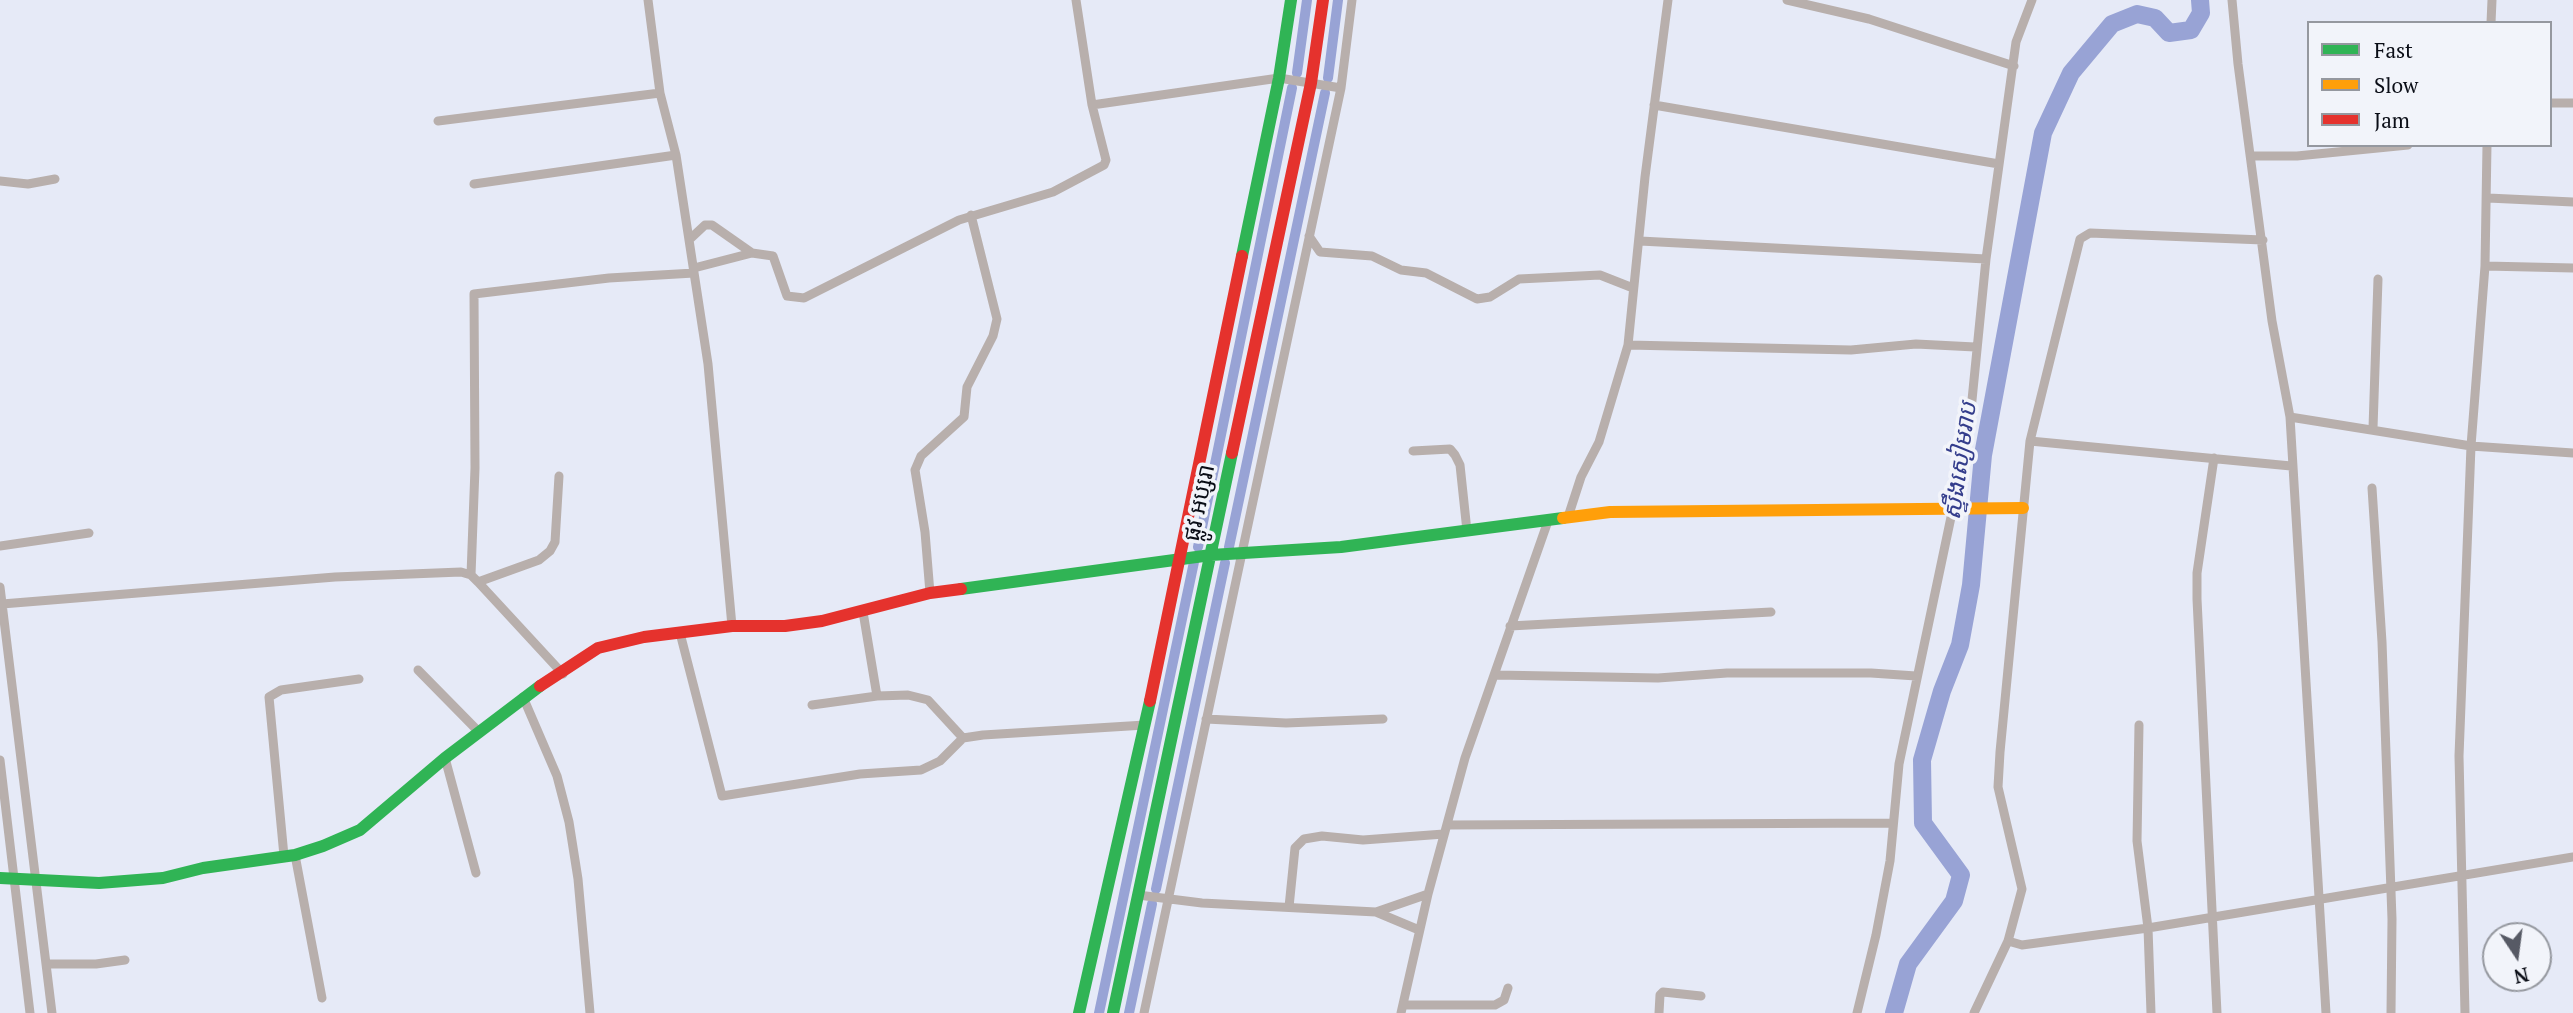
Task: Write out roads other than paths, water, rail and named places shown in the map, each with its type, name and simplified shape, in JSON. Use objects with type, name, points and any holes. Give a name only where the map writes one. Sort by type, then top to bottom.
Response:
[{"type":"street","points":[[648,0],[660,93],[676,155],[690,239],[711,391],[732,626]]},
{"type":"street","points":[[474,579],[474,294],[694,270],[752,253],[774,256],[785,293],[790,298],[798,299],[971,215],[1053,192],[1104,165],[1106,160],[1093,105],[1076,0]]},
{"type":"street","points":[[1079,1013],[1146,725],[1279,78],[1291,0]]},
{"type":"street","name":"ផ្លូវ អប្សរា","points":[[1113,1013],[1311,83],[1322,0]]},
{"type":"street","points":[[1143,1013],[1341,88],[1352,0]]},
{"type":"street","points":[[1567,517],[1581,477],[1599,442],[1628,345],[1668,0]]},
{"type":"street","points":[[1787,0],[1868,19],[2014,66]]},
{"type":"street","points":[[1857,1013],[1876,935],[1899,764],[1916,676],[1957,507],[1971,410],[1975,347],[1999,164],[2020,27],[2032,0]]},
{"type":"street","points":[[2232,0],[2279,370],[2290,417],[2326,1013]]},
{"type":"street","points":[[2491,21],[2492,0]]},
{"type":"street","points":[[1093,105],[1279,78],[1341,88]]},
{"type":"street","points":[[438,121],[660,93]]},
{"type":"street","points":[[2552,103],[2573,103]]},
{"type":"street","points":[[1654,105],[1999,164]]},
{"type":"street","points":[[2251,156],[2379,147]]},
{"type":"street","points":[[2465,1013],[2459,756],[2472,446],[2485,267],[2487,147]]},
{"type":"street","points":[[474,184],[676,155]]},
{"type":"street","points":[[0,181],[28,184],[55,179]]},
{"type":"street","points":[[2488,198],[2573,202]]},
{"type":"street","points":[[930,593],[925,532],[915,470],[921,456],[964,417],[967,387],[993,336],[997,319],[971,215]]},
{"type":"street","points":[[690,239],[705,225],[712,225],[752,253]]},
{"type":"street","points":[[1974,1013],[2008,942],[2021,899],[2022,882],[1998,775],[2017,508],[2030,441],[2082,236],[2090,233],[2263,240]]},
{"type":"street","points":[[1309,236],[1320,252],[1372,256],[1401,271],[1426,273],[1477,299],[1490,297],[1519,279],[1600,275],[1633,288]]},
{"type":"street","points":[[1640,242],[1986,260]]},
{"type":"street","points":[[2485,267],[2573,268]]},
{"type":"street","points":[[2373,428],[2378,279]]},
{"type":"street","points":[[1628,345],[1851,350],[1916,344],[1975,347]]},
{"type":"street","points":[[2290,417],[2373,428],[2472,446],[2573,453]]},
{"type":"street","points":[[2030,441],[2291,466]]},
{"type":"street","points":[[1413,451],[1450,449],[1455,455],[1460,465],[1467,531]]},
{"type":"street","points":[[2214,458],[2197,573],[2197,598],[2217,1013]]},
{"type":"street","points":[[474,579],[539,560],[551,551],[555,542],[559,476]]},
{"type":"street","points":[[2372,488],[2382,642],[2393,962],[2391,1013]]},
{"type":"street","points":[[6,878],[75,883],[163,878],[197,869],[289,856],[360,830],[444,758],[523,697],[563,674],[598,648],[645,637],[732,626],[785,626],[863,612],[930,593],[1211,555],[1341,547],[1610,512],[2017,508]]},
{"type":"street","points":[[1508,988],[1504,1000],[1495,1005],[1402,1009],[1428,894],[1465,758],[1548,521]]},
{"type":"street","points":[[0,546],[89,533]]},
{"type":"street","points":[[2,604],[450,571],[474,579],[563,674]]},
{"type":"street","points":[[0,587],[52,1013]]},
{"type":"street","points":[[863,612],[877,696]]},
{"type":"street","points":[[1510,626],[1771,612]]},
{"type":"street","points":[[680,633],[722,796],[839,777],[920,770],[940,761],[963,738],[1146,725]]},
{"type":"street","points":[[418,670],[478,731]]},
{"type":"street","points":[[1496,675],[1658,678],[1727,673],[1871,673],[1916,676]]},
{"type":"street","points":[[322,998],[289,856],[269,697],[281,690],[359,679]]},
{"type":"street","points":[[812,705],[877,696],[908,695],[928,700],[954,725],[963,738]]},
{"type":"street","points":[[523,697],[557,776],[569,822],[579,879],[590,1013]]},
{"type":"street","points":[[1206,719],[1286,723],[1383,719]]},
{"type":"street","points":[[2139,725],[2137,841],[2148,928],[2151,1013]]},
{"type":"street","points":[[444,758],[476,873]]},
{"type":"street","points":[[0,760],[6,878],[30,1013]]},
{"type":"street","points":[[1289,907],[1295,848],[1304,839],[1322,836],[1363,840],[1445,830],[1893,823]]},
{"type":"street","points":[[2008,942],[2022,945],[2148,928],[2573,857]]},
{"type":"street","points":[[1376,912],[1428,894]]},
{"type":"street","points":[[1138,895],[1376,912],[1419,930]]},
{"type":"street","points":[[46,964],[104,964],[125,960]]},
{"type":"street","points":[[1659,1013],[1660,995],[1663,992],[1701,996]]},
{"type":"waterway","points":[[1297,73],[1307,0]]},
{"type":"waterway","points":[[1328,78],[1338,0]]},
{"type":"waterway","name":"ស្ទឹងសៀមរាប","points":[[1894,1013],[1908,964],[1954,901],[1961,875],[1923,823],[1922,760],[1942,691],[1960,645],[1971,585],[1983,455],[2043,133],[2071,73],[2112,24],[2137,14],[2155,18],[2169,33],[2191,30],[2201,13],[2200,0]]},
{"type":"waterway","points":[[1198,547],[1292,88]]},
{"type":"waterway","points":[[1229,547],[1325,93]]},
{"type":"waterway","points":[[1099,1013],[1194,562]]},
{"type":"waterway","points":[[1156,889],[1225,563]]},
{"type":"waterway","points":[[1129,1013],[1152,904]]}]
